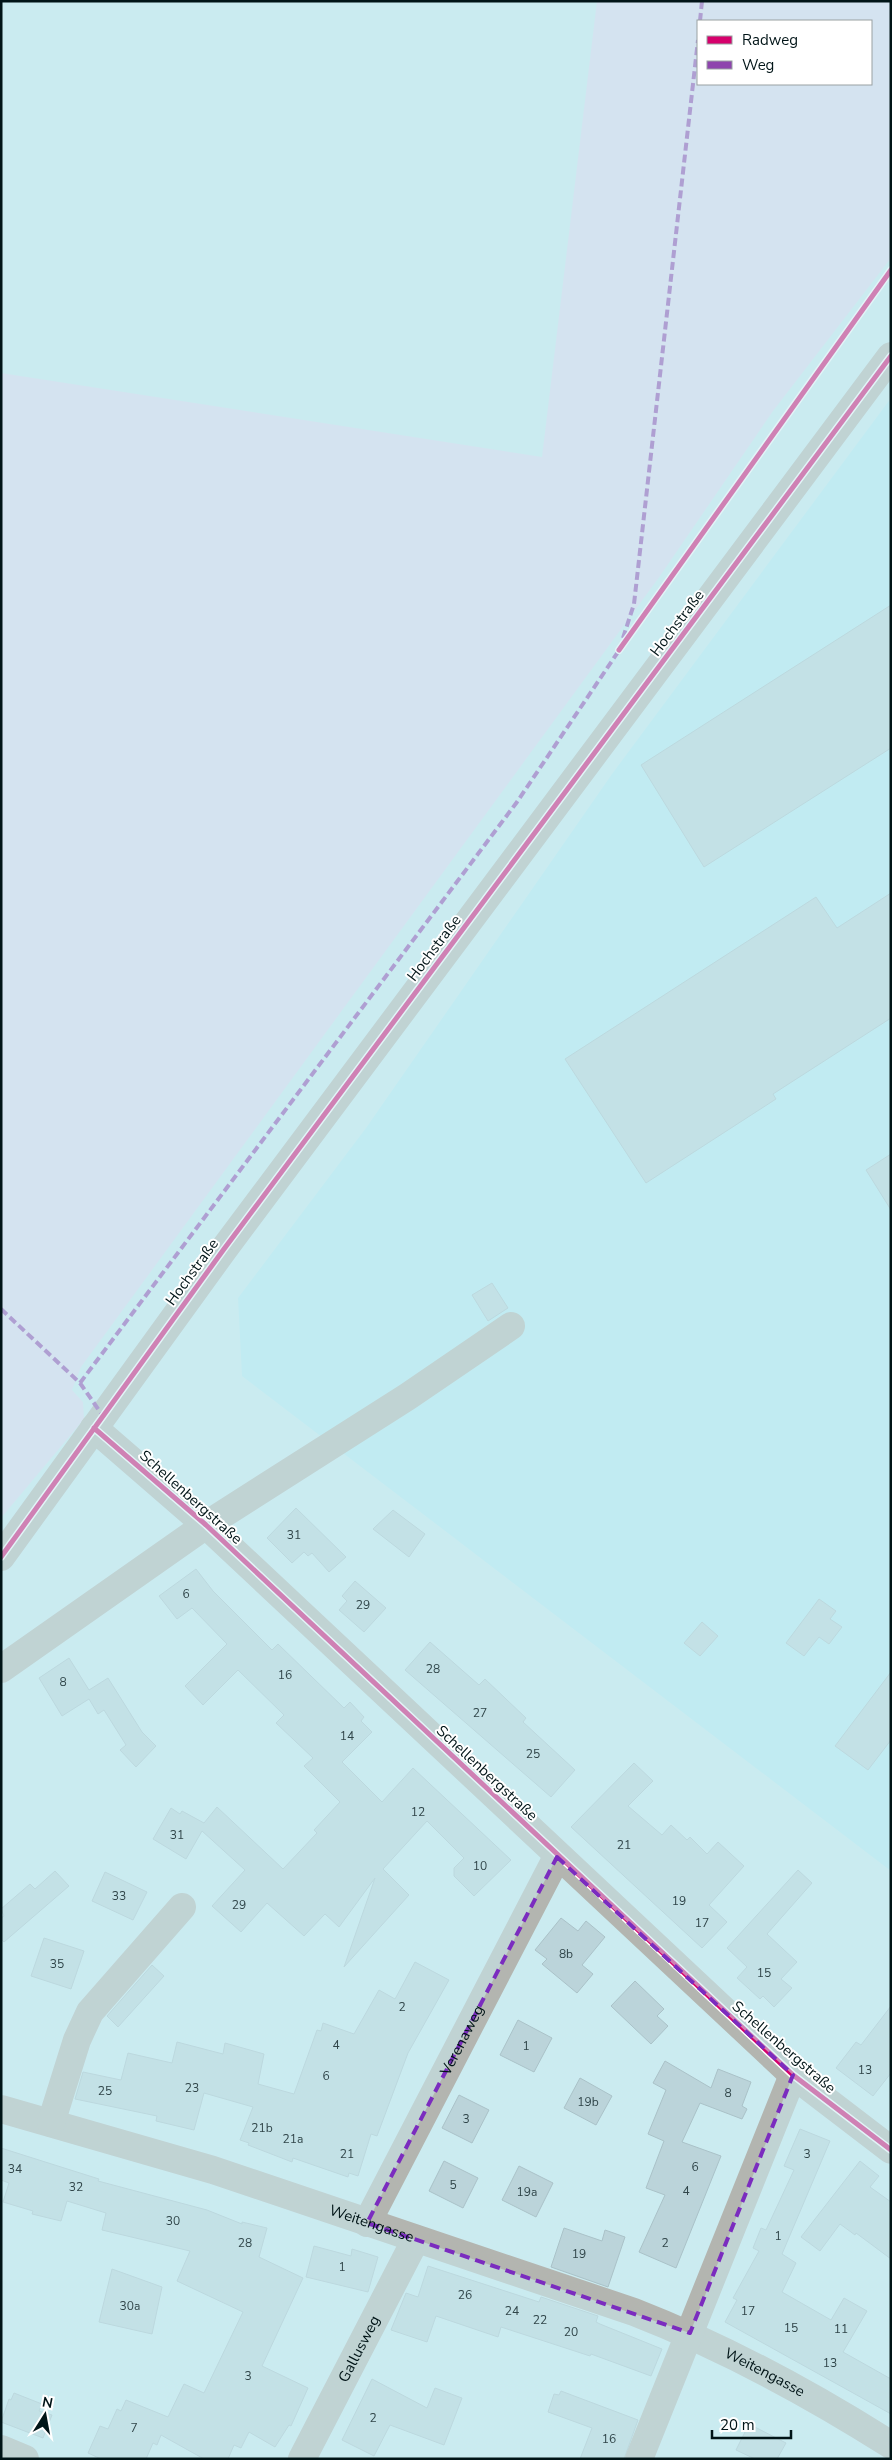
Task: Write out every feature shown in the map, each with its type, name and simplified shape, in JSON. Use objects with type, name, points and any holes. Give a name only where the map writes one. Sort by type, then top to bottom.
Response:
[{"type":"street","name":"Hochstraße","points":[[1,1557],[224,1249],[891,356]]},
{"type":"street","points":[[1,1668],[206,1525],[408,1397],[512,1326]]},
{"type":"street","name":"Schellenbergstraße","points":[[94,1428],[206,1525],[557,1857],[793,2075],[891,2150]]},
{"type":"street","name":"Verenaweg","points":[[367,2223],[557,1857]]},
{"type":"street","points":[[50,2123],[77,2040],[90,2012],[182,1906]]},
{"type":"street","name":"Schellenbergstraße","points":[[690,2333],[793,2075]]},
{"type":"street","name":"Weitengasse","points":[[1,2109],[213,2170],[634,2312],[690,2333],[832,2408],[891,2445]]},
{"type":"street","name":"Gallusweg","points":[[302,2459],[416,2239]]},
{"type":"street","points":[[639,2459],[690,2333]]},
{"type":"street","points":[[1,2449],[25,2459]]},
{"type":"highlighted area","points":[[557,1857],[793,2075],[690,2333],[367,2223]]},
{"type":"shaded area","points":[[597,1],[891,1],[891,258],[773,411],[660,576],[81,1367],[72,1390],[83,1402],[84,1419],[1,1518],[1,373],[542,457]]},
{"type":"shaded area","points":[[891,398],[891,1871],[242,1376],[238,1298],[366,1128],[612,774]]},
{"type":"building","points":[[891,605],[891,748],[704,867],[641,765]]},
{"type":"building","points":[[891,893],[891,1018],[773,1094],[776,1099],[646,1183],[565,1059],[816,897],[837,928]]},
{"type":"building","points":[[891,1154],[891,1210],[866,1170]]},
{"type":"building","points":[[492,1283],[508,1308],[488,1321],[472,1295]]},
{"type":"building","points":[[296,1508],[346,1557],[329,1572],[312,1553],[308,1556],[304,1552],[292,1563],[267,1538]]},
{"type":"building","points":[[393,1510],[425,1534],[409,1557],[373,1529]]},
{"type":"building","points":[[196,1569],[213,1591],[272,1650],[278,1644],[344,1708],[350,1702],[364,1717],[361,1721],[372,1732],[342,1762],[382,1802],[413,1768],[511,1860],[474,1896],[454,1876],[454,1868],[464,1858],[427,1821],[383,1869],[409,1895],[344,1967],[375,1878],[339,1927],[325,1914],[304,1936],[267,1903],[241,1932],[212,1906],[245,1870],[202,1831],[186,1859],[153,1839],[171,1808],[180,1814],[182,1811],[204,1823],[217,1807],[283,1869],[317,1833],[314,1830],[340,1802],[304,1766],[313,1758],[276,1723],[284,1715],[238,1670],[203,1705],[185,1686],[227,1644],[192,1608],[177,1619],[159,1596]]},
{"type":"building","points":[[355,1581],[386,1608],[364,1632],[339,1610],[347,1601],[342,1596]]},
{"type":"building","points":[[819,1599],[836,1611],[830,1619],[842,1627],[829,1644],[819,1637],[804,1656],[786,1643]]},
{"type":"building","points":[[702,1622],[718,1636],[700,1656],[684,1643]]},
{"type":"building","points":[[430,1642],[479,1685],[485,1679],[526,1718],[523,1722],[575,1770],[551,1797],[405,1670]]},
{"type":"building","points":[[69,1658],[89,1690],[108,1678],[142,1732],[156,1746],[136,1767],[120,1750],[126,1745],[104,1710],[98,1714],[89,1699],[62,1716],[39,1678]]},
{"type":"building","points":[[891,1672],[891,1740],[868,1770],[835,1746]]},
{"type":"building","points":[[634,1763],[653,1781],[628,1806],[662,1835],[671,1825],[687,1840],[690,1837],[707,1854],[718,1842],[744,1866],[709,1905],[727,1922],[702,1948],[571,1827]]},
{"type":"building","points":[[798,1870],[812,1883],[767,1934],[797,1962],[781,1979],[792,1988],[774,2007],[763,1996],[760,1999],[737,1978],[747,1967],[727,1948]]},
{"type":"building","points":[[55,1871],[69,1886],[4,1942],[1,1939],[1,1918],[4,1916],[1,1909],[30,1884],[35,1889]]},
{"type":"building","points":[[105,1872],[147,1892],[133,1920],[92,1901]]},
{"type":"building","points":[[561,1918],[578,1931],[586,1921],[605,1937],[582,1965],[593,1974],[577,1993],[542,1964],[547,1959],[535,1950]]},
{"type":"building","points":[[44,1938],[84,1951],[71,1989],[31,1976]]},
{"type":"building","points":[[415,1962],[449,1980],[408,2053],[377,2136],[371,2134],[358,2176],[349,2173],[348,2177],[293,2158],[292,2162],[248,2145],[249,2143],[240,2140],[253,2107],[204,2093],[194,2130],[156,2121],[157,2116],[75,2099],[83,2072],[121,2080],[128,2053],[172,2063],[177,2042],[223,2054],[225,2043],[264,2054],[258,2084],[294,2094],[317,2030],[321,2031],[323,2023],[354,2034],[379,1990],[395,1999]]},
{"type":"building","points":[[152,1965],[164,1976],[118,2027],[107,2016]]},
{"type":"building","points":[[635,1981],[664,2009],[657,2016],[668,2026],[651,2044],[611,2006]]},
{"type":"building","points":[[891,2006],[891,2073],[873,2096],[836,2068],[856,2042],[861,2045]]},
{"type":"building","points":[[518,2020],[552,2038],[534,2072],[500,2055]]},
{"type":"building","points":[[665,2061],[711,2088],[718,2069],[751,2082],[742,2106],[747,2109],[742,2119],[700,2103],[682,2142],[721,2156],[676,2268],[639,2252],[665,2195],[646,2188],[664,2141],[648,2134],[666,2090],[653,2083]]},
{"type":"building","points":[[580,2078],[612,2096],[596,2125],[564,2108]]},
{"type":"building","points":[[459,2095],[489,2110],[472,2143],[442,2128]]},
{"type":"building","points":[[800,2129],[830,2141],[782,2254],[796,2263],[782,2292],[831,2320],[844,2298],[867,2311],[843,2352],[891,2379],[891,2414],[725,2322],[737,2300],[733,2298],[759,2251],[753,2248],[761,2228],[766,2230],[794,2170],[784,2166]]},
{"type":"building","points":[[1,2148],[99,2179],[98,2181],[207,2210],[242,2224],[242,2222],[267,2228],[259,2257],[303,2278],[262,2366],[308,2388],[291,2426],[289,2425],[275,2447],[249,2432],[241,2448],[234,2445],[228,2459],[204,2459],[161,2435],[157,2445],[153,2443],[146,2459],[101,2459],[88,2453],[100,2426],[108,2429],[117,2409],[121,2411],[126,2400],[168,2417],[184,2384],[204,2393],[243,2312],[177,2281],[190,2251],[102,2230],[106,2213],[67,2201],[61,2221],[32,2214],[33,2211],[3,2202],[9,2183],[1,2180]]},
{"type":"building","points":[[444,2161],[478,2178],[463,2208],[429,2191]]},
{"type":"building","points":[[860,2161],[879,2176],[870,2187],[891,2202],[891,2259],[856,2233],[855,2235],[840,2224],[820,2251],[801,2237]]},
{"type":"building","points":[[519,2166],[553,2183],[536,2217],[502,2200]]},
{"type":"building","points":[[564,2228],[602,2241],[605,2230],[625,2237],[608,2287],[551,2267]]},
{"type":"building","points":[[314,2246],[351,2256],[352,2249],[378,2257],[368,2292],[306,2277]]},
{"type":"building","points":[[428,2266],[539,2302],[541,2297],[598,2316],[596,2322],[662,2349],[651,2376],[591,2354],[590,2356],[501,2327],[498,2337],[436,2316],[427,2342],[391,2330],[406,2293],[418,2297]]},
{"type":"building","points":[[112,2269],[162,2287],[152,2334],[99,2322]]},
{"type":"building","points":[[372,2379],[427,2408],[435,2388],[462,2398],[444,2445],[390,2425],[374,2456],[342,2440]]},
{"type":"building","points":[[561,2391],[638,2420],[624,2459],[580,2459],[592,2428],[548,2412],[554,2394],[559,2395]]},
{"type":"building","points":[[14,2393],[42,2404],[39,2411],[52,2415],[43,2438],[1,2422],[9,2399],[11,2400]]},
{"type":"building","points":[[749,2424],[786,2443],[777,2459],[755,2459],[736,2450]]},
{"type":"marked path","points":[[700,20],[702,1]]},
{"type":"marked path","points":[[623,638],[634,604],[697,49]]},
{"type":"marked path","points":[[80,1383],[517,802],[622,646]]},
{"type":"marked path","points":[[1,1309],[80,1383],[103,1416]]},
{"type":"cycle path","points":[[619,650],[891,270]]},
{"type":"cycle path","points":[[1,1557],[224,1249],[891,356]]},
{"type":"cycle path","points":[[94,1428],[206,1525],[793,2075],[891,2150]]}]
